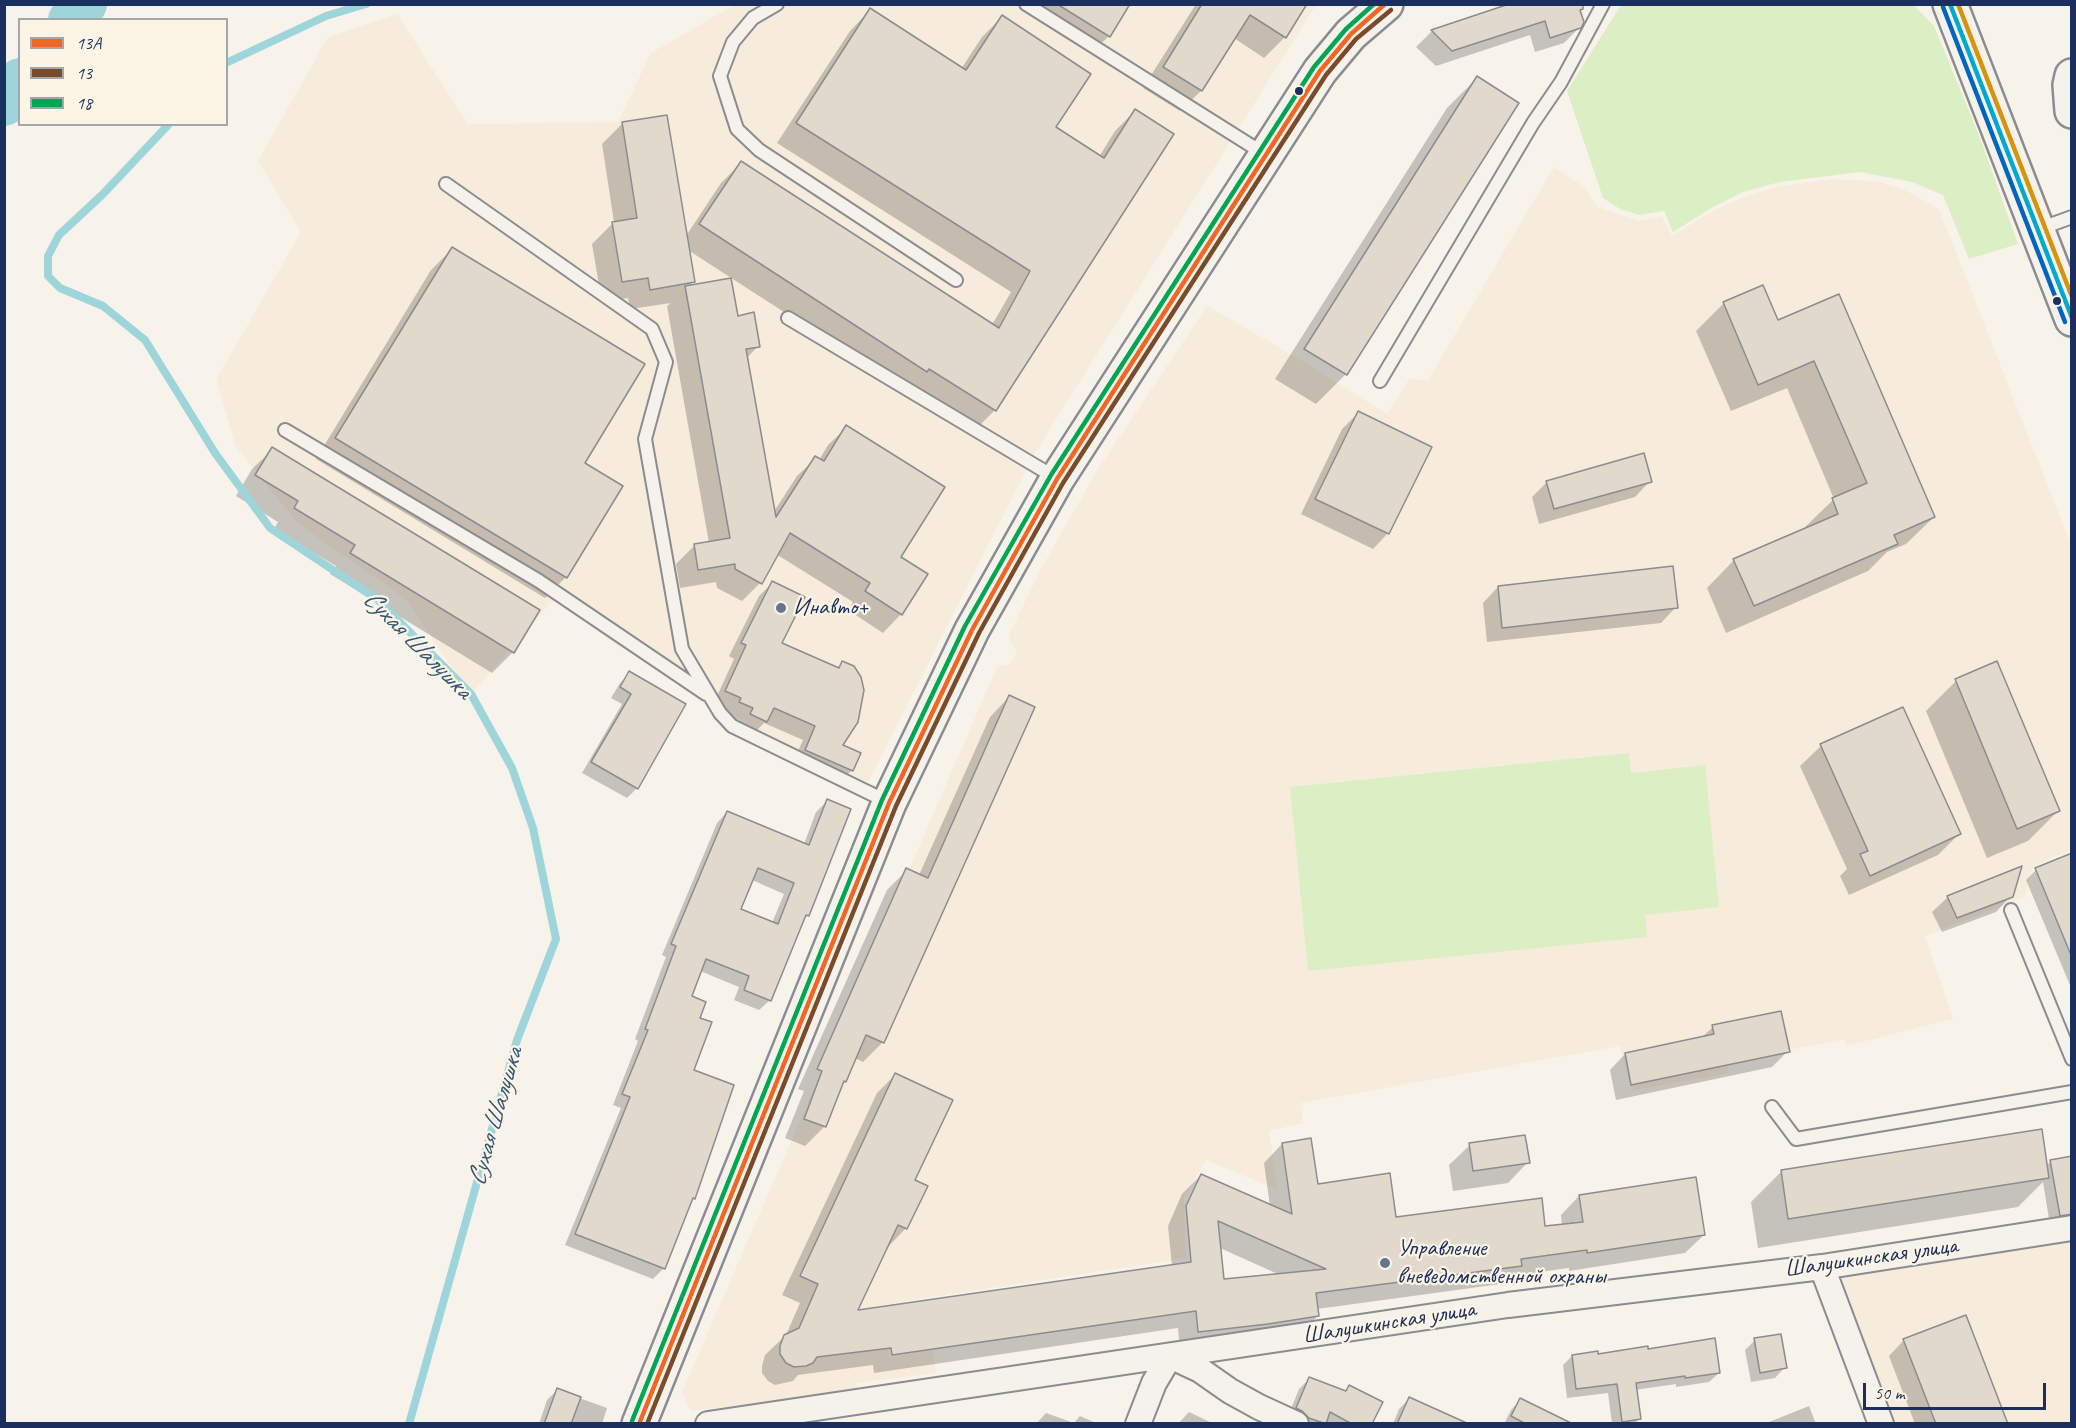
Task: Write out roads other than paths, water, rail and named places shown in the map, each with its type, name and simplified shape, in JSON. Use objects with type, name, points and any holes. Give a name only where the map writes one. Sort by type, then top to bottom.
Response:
[{"type":"main road","points":[[639,1424],[890,803],[972,630],[1057,479],[1320,71],[1351,34],[1386,4]]},
{"type":"main road","points":[[1950,4],[2072,319]]},
{"type":"main road","points":[[2072,76],[2072,111]]},
{"type":"street","name":"Шалушкинская улица","points":[[708,1424],[1508,1305],[1822,1267],[2072,1228]]},
{"type":"street","points":[[1822,1267],[1881,1424]]},
{"type":"street","points":[[1138,1424],[1154,1383],[1170,1356],[1200,1370],[1230,1391],[1259,1407],[1296,1424]]},
{"type":"lane","points":[[777,4],[753,18],[733,42],[720,76],[737,129],[759,150],[956,280]]},
{"type":"lane","points":[[1026,4],[1267,155]]},
{"type":"lane","points":[[1380,381],[1533,123],[1561,82],[1603,4]]},
{"type":"lane","points":[[446,184],[652,329],[666,362],[645,439],[682,649],[720,713],[732,726],[890,803]]},
{"type":"lane","points":[[2036,230],[2072,217]]},
{"type":"lane","points":[[788,318],[1057,479]]},
{"type":"lane","points":[[285,430],[539,581],[709,696]]},
{"type":"lane","points":[[2011,910],[2072,1059]]},
{"type":"lane","points":[[1772,1107],[1796,1139],[2072,1092]]},
{"type":"waterway","points":[[72,18],[85,4]]},
{"type":"waterway","name":"Сухая Шалушка","points":[[228,62],[326,16],[366,4]]},
{"type":"waterway","points":[[4,104],[18,83]]},
{"type":"waterway","name":"Сухая Шалушка","points":[[167,126],[103,194],[59,235],[48,256],[48,276],[60,288],[103,306],[145,340],[215,453],[270,528],[378,600],[471,694],[512,768],[533,828],[556,939],[517,1040],[409,1424]]},
{"type":"place","name":"Инавто+","points":[[781,608]]},
{"type":"place","name":"Управление вневедомственной охраны","points":[[1385,1263]]}]
